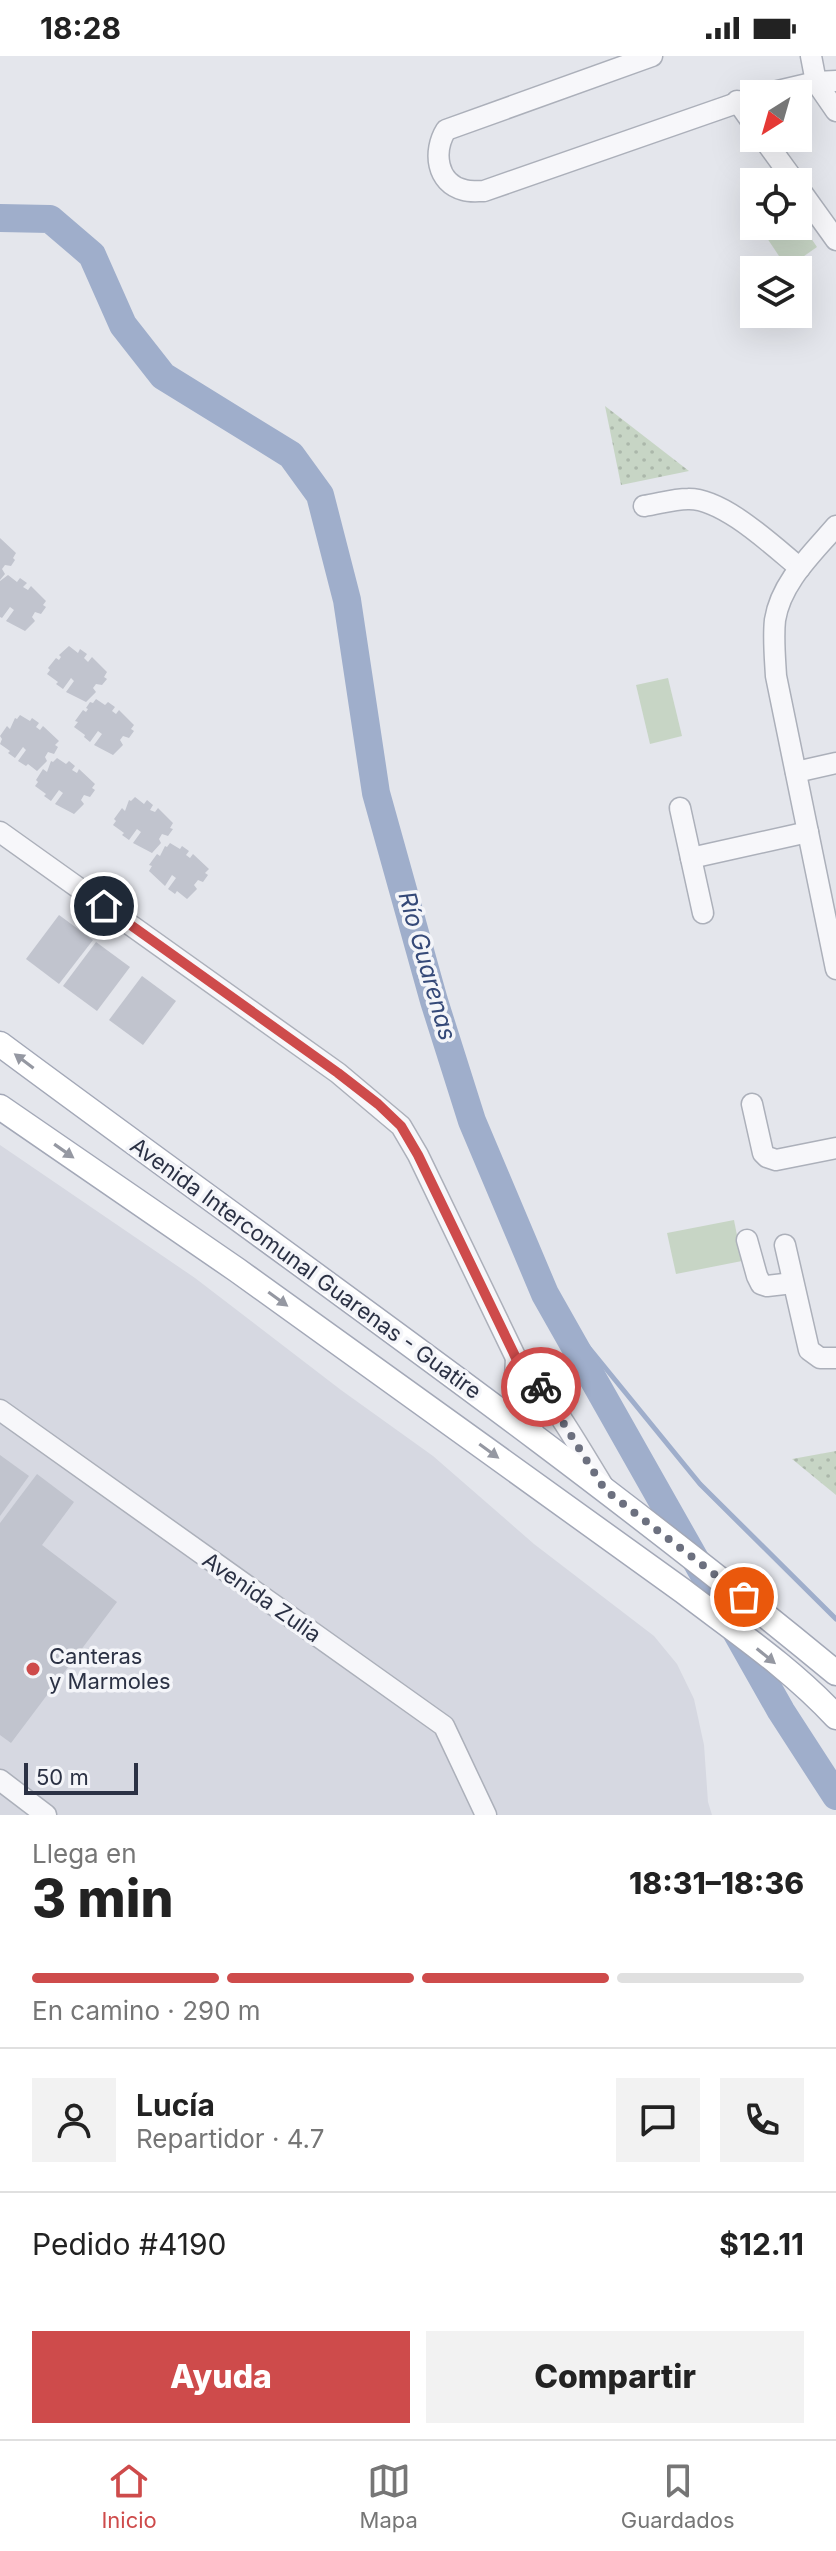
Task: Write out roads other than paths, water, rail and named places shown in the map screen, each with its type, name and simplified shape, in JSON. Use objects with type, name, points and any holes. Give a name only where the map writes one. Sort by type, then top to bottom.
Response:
[{"type":"main road","name":"Avenida Intercomunal Guarenas - Guatire","points":[[0,1044],[631,1509],[836,1673]]},
{"type":"main road","name":"Avenida Intercomunal Guarenas - Guatire","points":[[0,1107],[237,1270],[683,1591],[830,1710]]},
{"type":"street","points":[[652,56],[446,130],[439,140],[437,153],[440,170],[452,186],[465,191],[484,191],[740,101]]},
{"type":"street","points":[[811,56],[826,81],[836,111]]},
{"type":"street","points":[[812,206],[836,240]]},
{"type":"street","points":[[644,506],[688,499],[704,501],[755,532],[800,568]]},
{"type":"street","points":[[836,526],[785,591],[775,617],[774,639],[776,676],[836,969]]},
{"type":"street","points":[[796,772],[836,763]]},
{"type":"street","points":[[680,808],[703,913]]},
{"type":"street","points":[[0,832],[338,1073],[401,1126],[425,1168],[516,1358],[554,1406],[605,1490]]},
{"type":"street","points":[[691,858],[808,832]]},
{"type":"street","points":[[752,1104],[763,1153],[767,1157],[776,1160],[836,1148]]},
{"type":"street","points":[[747,1240],[761,1284],[793,1283]]},
{"type":"street","points":[[785,1245],[809,1350],[820,1358],[836,1358]]},
{"type":"street","points":[[516,1358],[515,1379],[535,1437]]},
{"type":"street","name":"Avenida Zulia","points":[[0,1410],[444,1726],[486,1815]]},
{"type":"street","points":[[0,1780],[46,1815]]},
{"type":"waterway","name":"Río Guarenas","points":[[0,218],[50,219],[92,255],[123,325],[163,376],[291,455],[320,495],[347,600],[376,793],[434,1001],[472,1121],[545,1294],[781,1711],[836,1796]]},
{"type":"waterway","points":[[545,1294],[700,1484],[836,1619]]},
{"type":"place","name":"Canteras y Marmoles","points":[[33,1669]]}]
